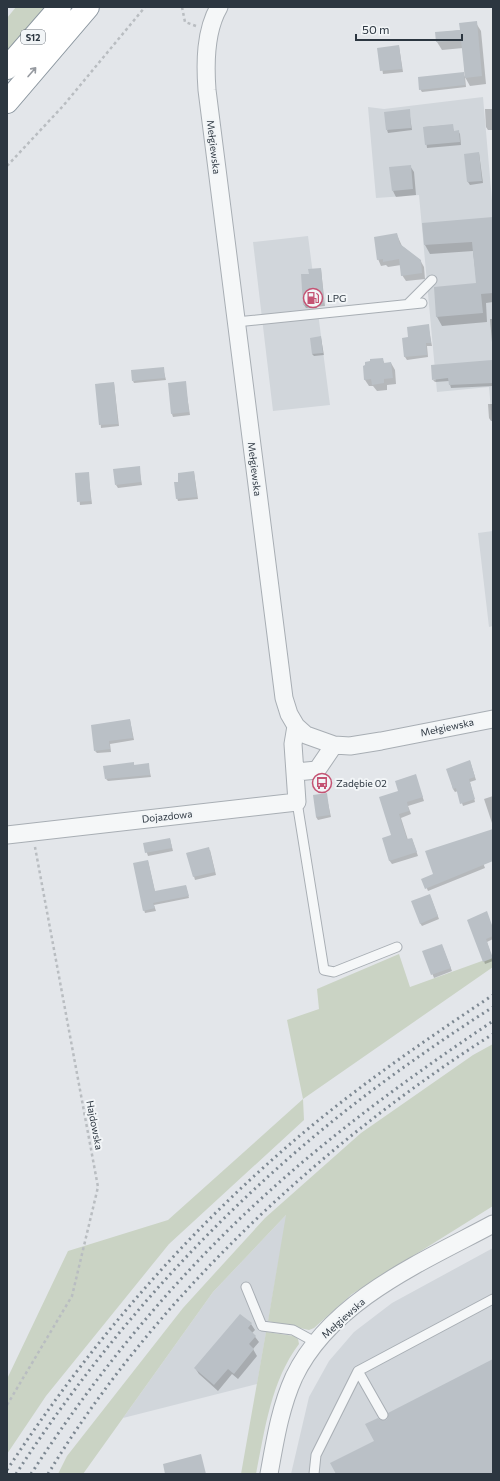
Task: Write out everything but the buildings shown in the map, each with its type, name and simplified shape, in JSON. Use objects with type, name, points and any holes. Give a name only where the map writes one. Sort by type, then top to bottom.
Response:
[{"type":"highway","name":"S12","points":[[7,68],[60,7]]},
{"type":"highway","points":[[7,102],[88,7]]},
{"type":"street","name":"Mełgiewska","points":[[219,7],[210,31],[206,65],[207,90],[284,698],[289,714],[296,726],[306,734],[334,745],[350,746],[493,718]]},
{"type":"street","points":[[296,726],[292,744],[296,772],[297,802]]},
{"type":"street","points":[[296,772],[317,770],[334,745]]},
{"type":"street","name":"Dojazdowa","points":[[7,835],[297,802]]},
{"type":"street","name":"Mełgiewska","points":[[269,1474],[277,1430],[288,1393],[301,1364],[317,1343],[348,1312],[379,1288],[493,1224]]},
{"type":"lane","points":[[408,304],[432,280]]},
{"type":"lane","points":[[236,322],[422,303]]},
{"type":"lane","points":[[297,802],[324,970],[334,972],[396,947]]},
{"type":"lane","points":[[246,1288],[262,1326],[293,1330],[317,1343]]},
{"type":"lane","points":[[314,1474],[316,1455],[358,1371],[493,1299]]},
{"type":"lane","points":[[358,1371],[383,1415]]},
{"type":"path","points":[[7,166],[63,106],[145,7]]},
{"type":"path","points":[[182,7],[185,22],[210,31]]},
{"type":"path","name":"Hajdowska","points":[[7,1405],[72,1296],[98,1187],[32,831]]},
{"type":"shaded area","points":[[483,97],[493,212],[492,423],[489,387],[437,392],[419,195],[376,198],[368,107],[384,109]]},
{"type":"shaded area","points":[[308,236],[330,405],[273,411],[253,242]]},
{"type":"shaded area","points":[[493,531],[493,626],[489,627],[478,533]]},
{"type":"shaded area","points":[[287,1214],[257,1384],[123,1418],[213,1292]]},
{"type":"shaded area","points":[[493,1248],[493,1474],[291,1474],[309,1397],[329,1361],[354,1332],[392,1303]]},
{"type":"green space","points":[[16,7],[47,7],[7,53],[7,18]]},
{"type":"green space","points":[[399,954],[410,987],[493,957],[493,967],[303,1099],[287,1020],[319,1009],[317,989]]},
{"type":"green space","points":[[493,1044],[493,1206],[352,1294],[314,1328],[309,1330],[268,1321],[286,1215],[213,1292],[83,1474],[58,1474],[67,1456],[183,1308],[265,1218],[361,1133],[473,1055]]},
{"type":"green space","points":[[303,1099],[304,1120],[169,1244],[46,1396],[7,1454],[7,1379],[68,1251],[168,1220]]},
{"type":"green space","points":[[266,1332],[294,1336],[298,1339],[299,1344],[289,1358],[275,1390],[266,1423],[256,1474],[241,1474]]},
{"type":"railway","points":[[7,1470],[73,1376],[108,1331],[145,1288],[224,1205],[266,1166],[331,1110],[399,1059],[493,995]]},
{"type":"railway","points":[[16,1474],[86,1375],[124,1328],[163,1282],[248,1195],[339,1116],[376,1087],[493,1007]]},
{"type":"railway","points":[[31,1474],[84,1397],[113,1359],[174,1287],[239,1219],[326,1142],[408,1080],[493,1021]]},
{"type":"railway","points":[[48,1474],[90,1409],[138,1347],[190,1287],[246,1229],[305,1175],[366,1124],[429,1077],[493,1034]]},
{"type":"place","name":"LPG","points":[[313,298]]},
{"type":"place","name":"Zadębie 02","points":[[322,783]]}]
